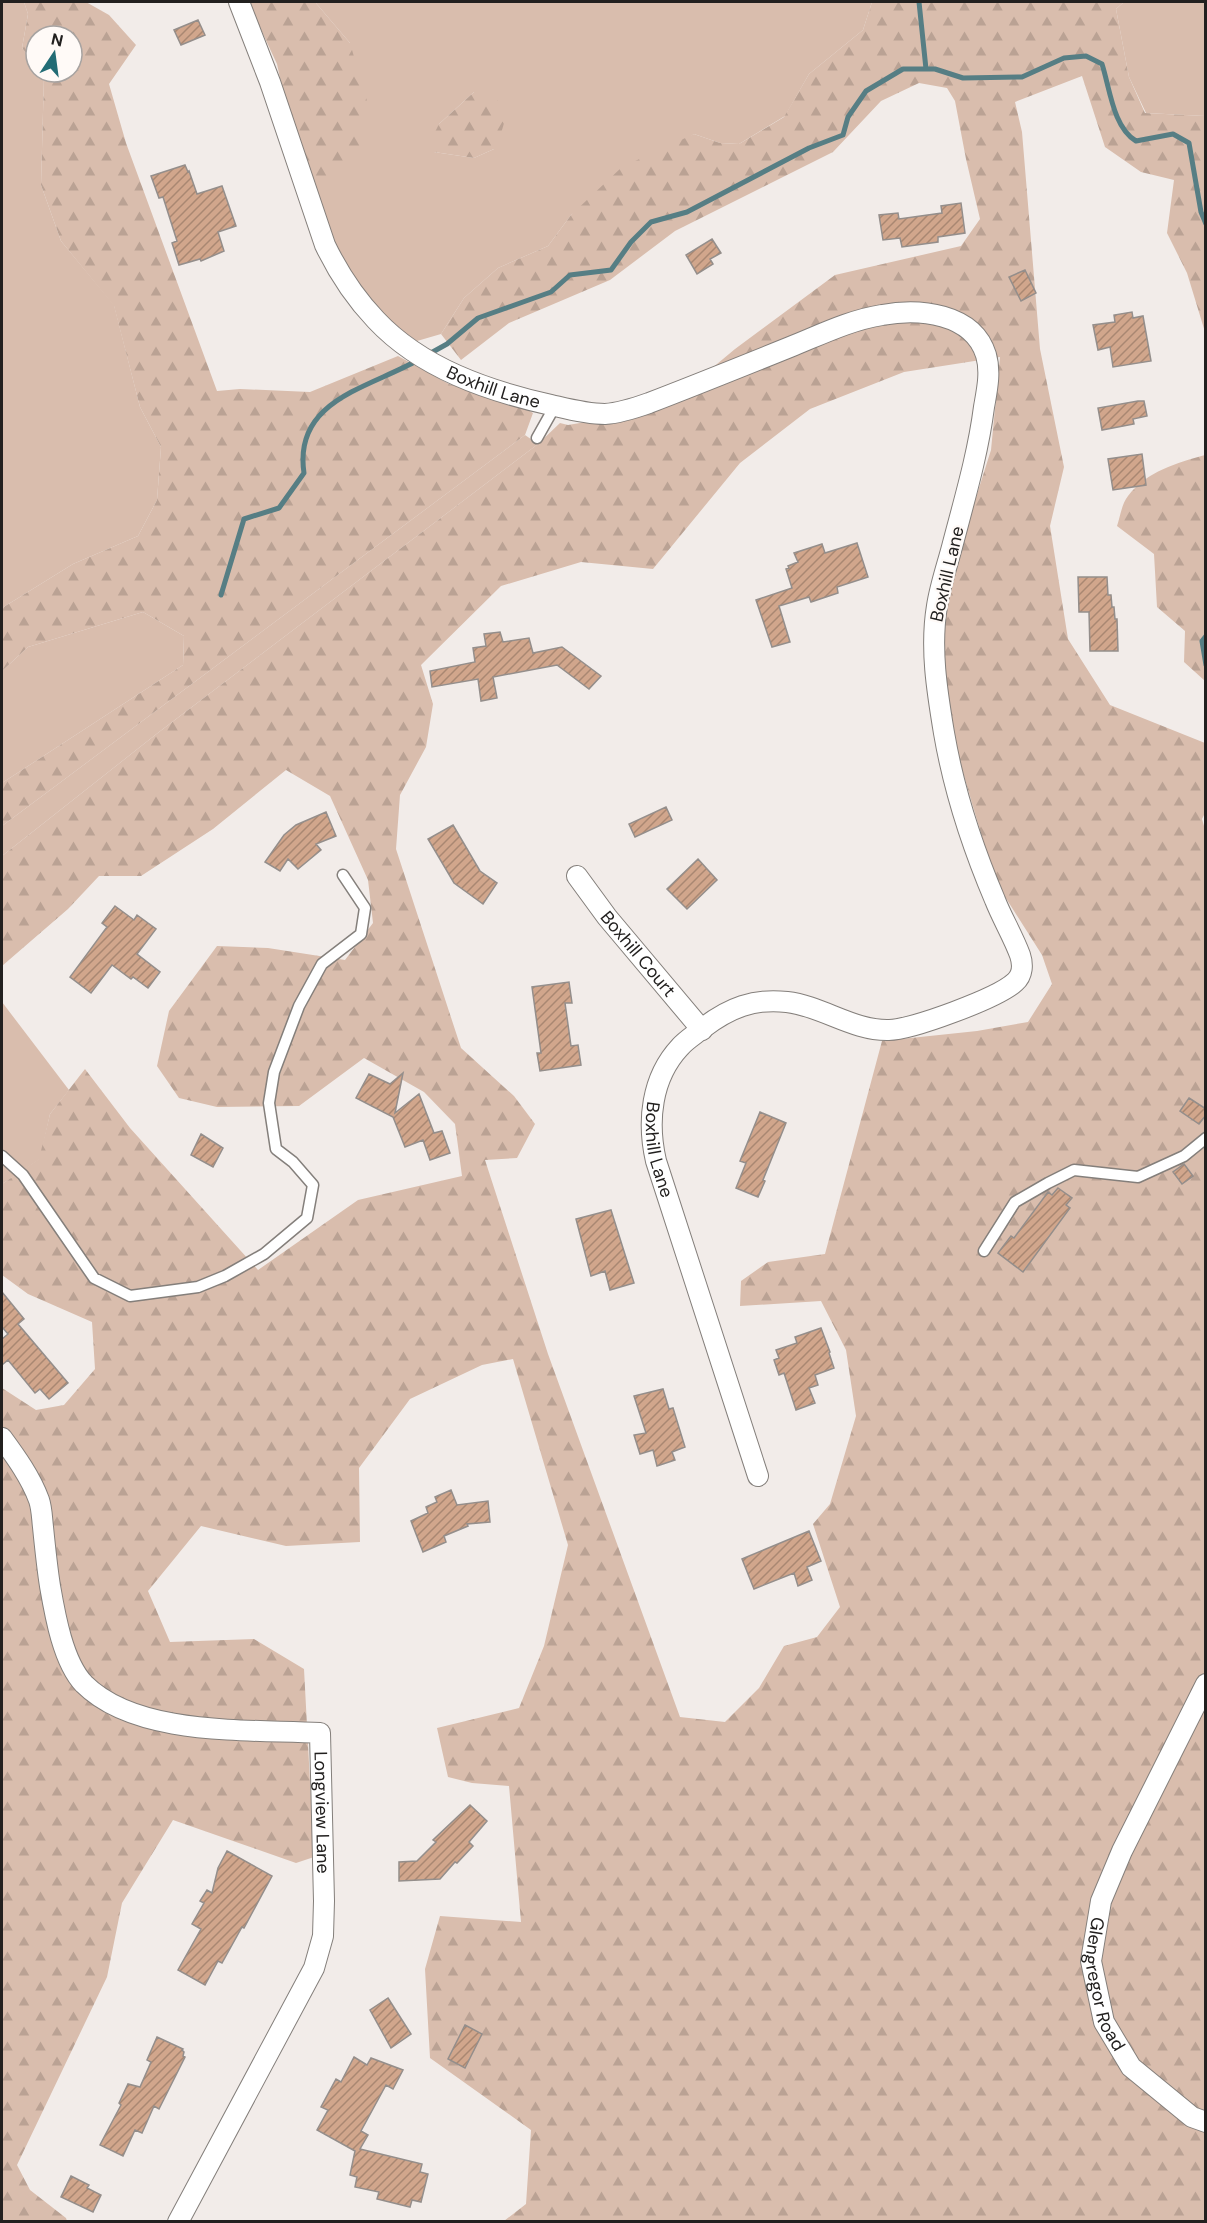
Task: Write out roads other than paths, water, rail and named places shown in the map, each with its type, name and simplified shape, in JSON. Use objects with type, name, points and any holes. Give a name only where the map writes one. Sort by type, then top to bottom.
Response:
[{"type":"street","name":"Boxhill Lane","points":[[239,2],[270,82],[325,244],[336,268],[377,322],[415,352],[434,363],[493,390],[581,412],[605,414],[620,412],[656,400],[843,326],[878,315],[898,312],[929,314],[961,323],[973,333],[985,352],[988,378],[982,422],[966,496],[937,603],[933,641],[937,688],[955,787],[967,828],[994,899],[1021,957],[1020,975],[1014,983],[978,1003],[905,1029],[877,1030],[789,1002],[744,1005],[722,1014],[680,1048],[661,1077],[651,1113],[651,1142],[656,1161],[758,1476]]},
{"type":"street","name":"Boxhill Court","points":[[577,876],[607,917],[702,1029]]},
{"type":"street","name":"Longview Lane","points":[[2,1438],[19,1462],[39,1501],[51,1588],[63,1641],[68,1658],[84,1683],[122,1709],[172,1724],[320,1732],[324,1901],[321,1947],[314,1968],[178,2222]]},
{"type":"street","name":"Glengregor Road","points":[[1206,1684],[1122,1851],[1101,1902],[1091,1961],[1104,2022],[1131,2067],[1192,2117],[1206,2122]]},
{"type":"lane","points":[[537,438],[555,406]]},
{"type":"lane","points":[[2,1156],[23,1175],[94,1278],[130,1296],[198,1287],[225,1276],[264,1254],[308,1218],[313,1185],[293,1162],[276,1149],[269,1103],[274,1072],[299,1006],[322,964],[362,934],[365,908],[343,874]]},
{"type":"lane","points":[[984,1251],[1015,1202],[1048,1183],[1074,1170],[1138,1178],[1184,1155],[1206,1138]]},
{"type":"waterway","points":[[919,2],[926,69]]},
{"type":"waterway","points":[[429,354],[447,344],[478,318],[551,292],[570,275],[611,270],[631,242],[651,222],[687,212],[809,148],[843,135],[848,117],[866,91],[903,69],[935,69],[963,78],[1022,77],[1064,58],[1086,56],[1102,64],[1117,117],[1128,135],[1136,141],[1173,134],[1189,143],[1201,212],[1206,224]]},
{"type":"waterway","points":[[221,595],[244,519],[279,508],[304,473],[304,448],[310,428],[322,413],[357,389],[418,360]]},
{"type":"waterway","points":[[1206,636],[1202,641],[1206,665]]}]
